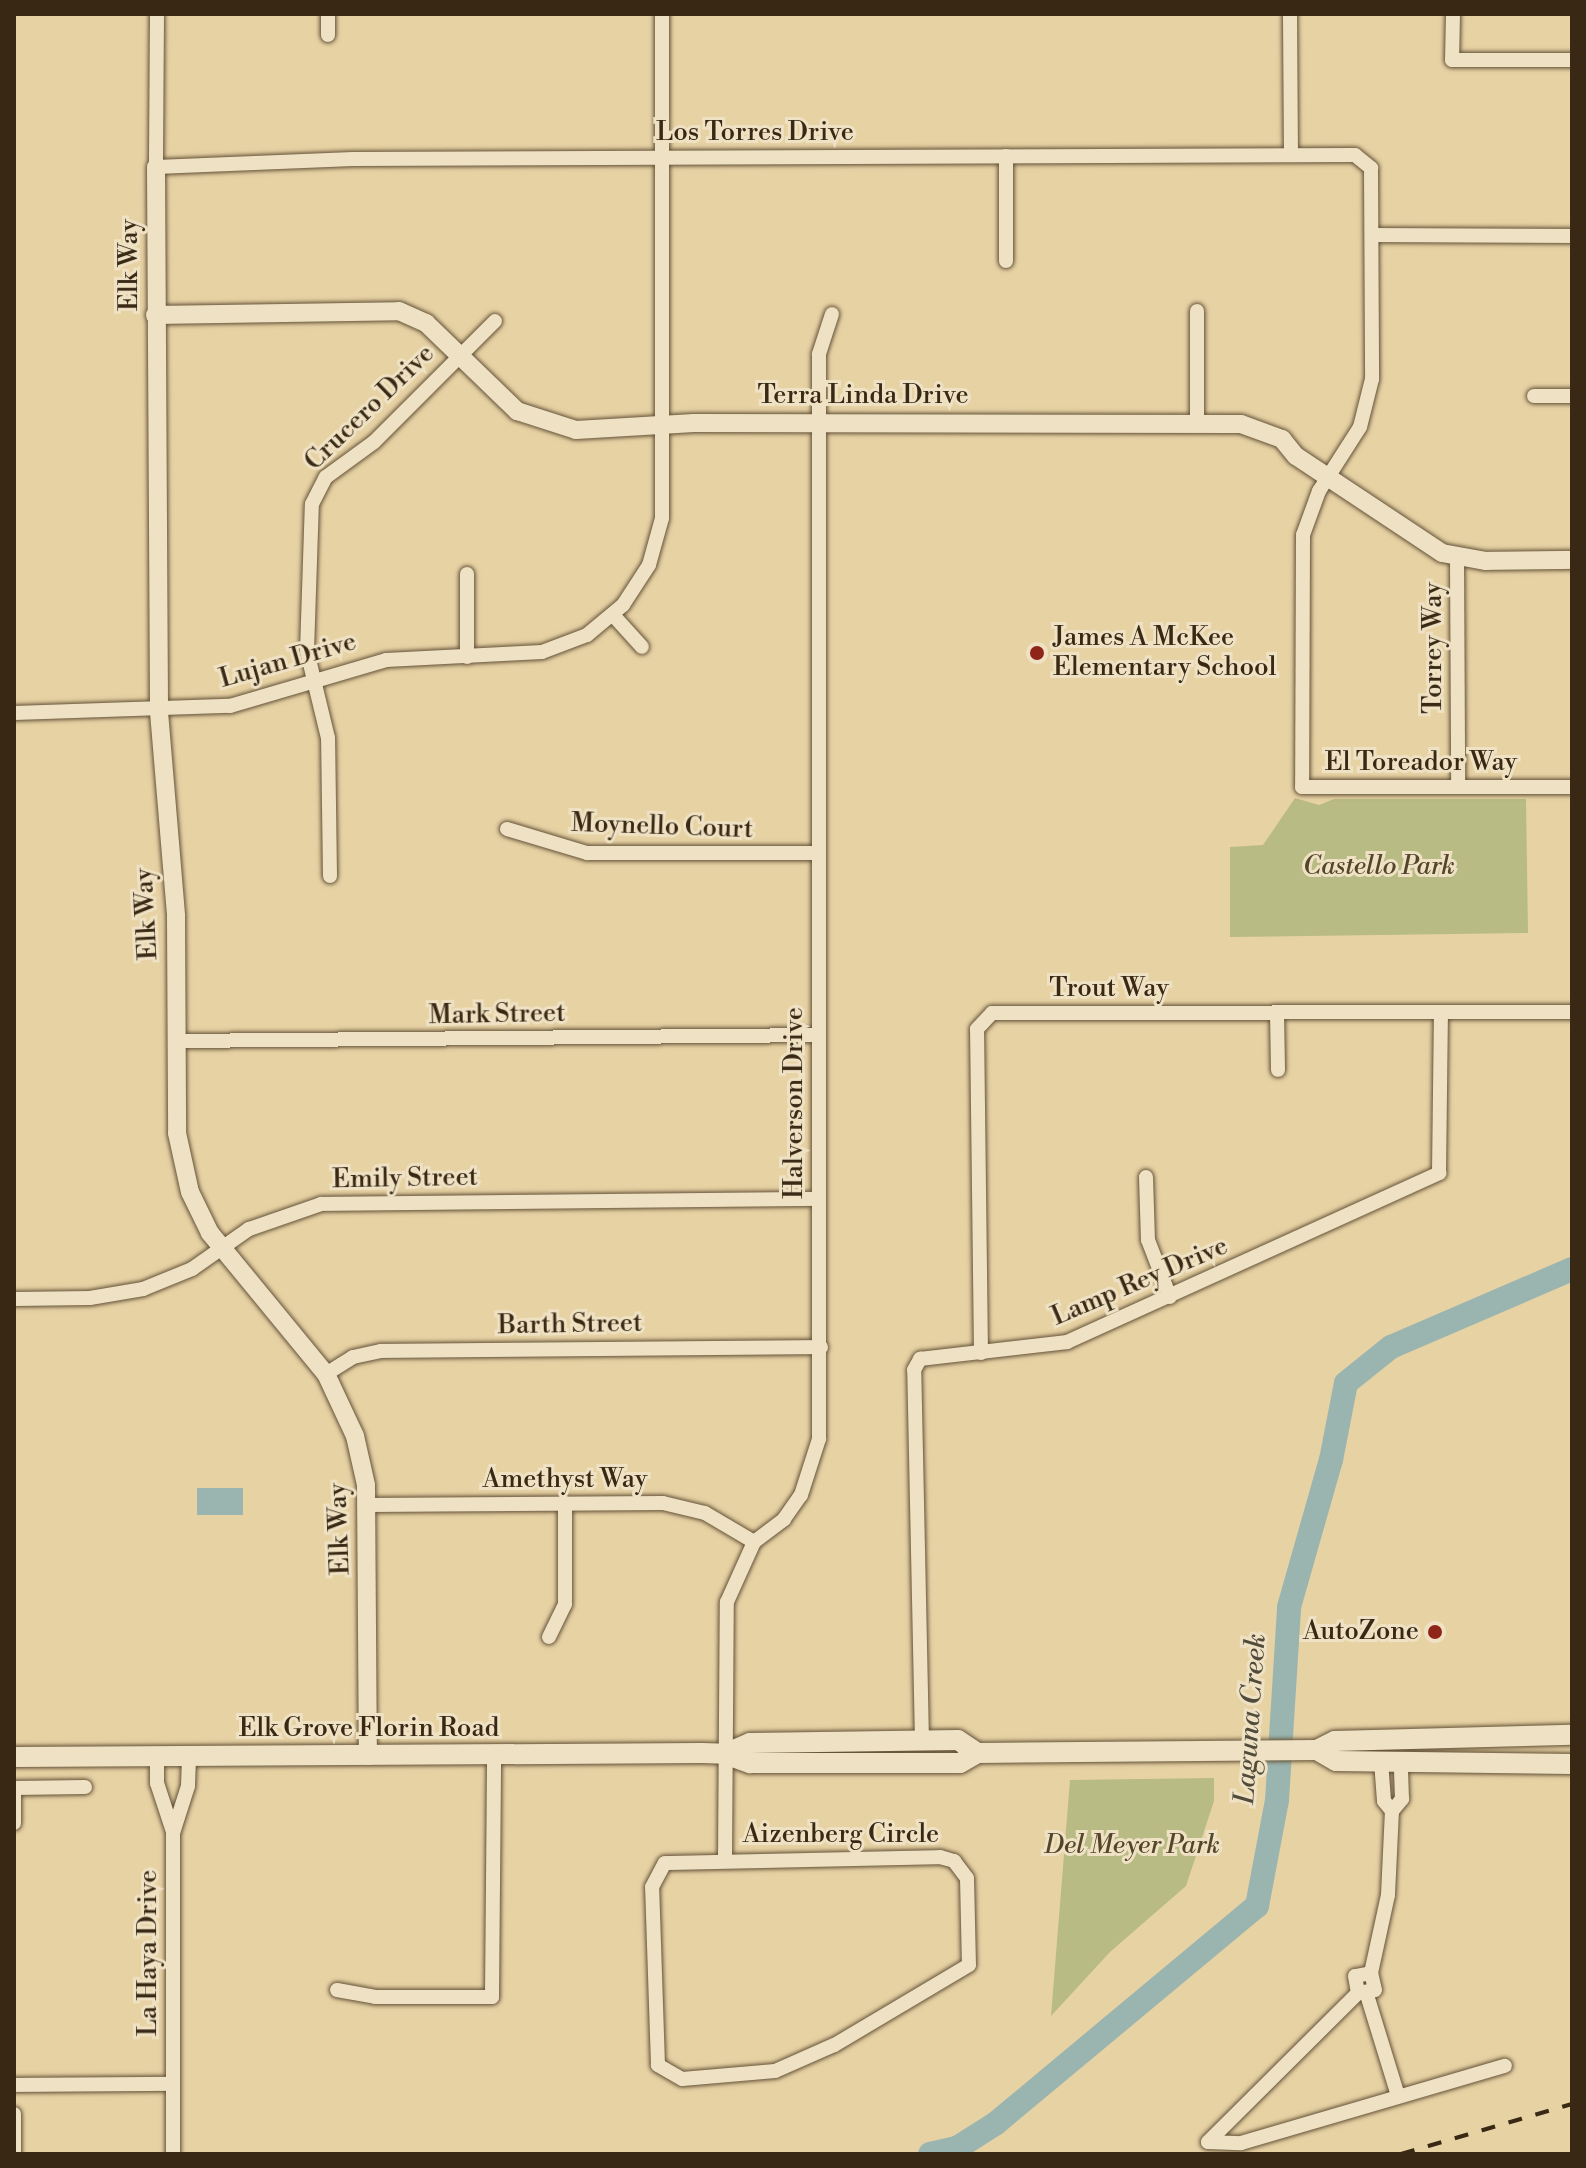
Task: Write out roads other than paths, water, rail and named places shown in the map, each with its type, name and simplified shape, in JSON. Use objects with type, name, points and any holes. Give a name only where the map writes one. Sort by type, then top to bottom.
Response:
[{"type":"main road","name":"Elk Grove Florin Road","points":[[14,1757],[725,1754],[750,1763],[960,1763],[977,1753],[1317,1750],[1335,1741],[1572,1735]]},
{"type":"main road","points":[[1391,1761],[1385,1750],[1431,1750],[1448,1739]]},
{"type":"main road","name":"Elk Grove Florin Road","points":[[725,1754],[750,1743],[958,1740],[977,1753]]},
{"type":"main road","name":"Elk Grove Florin Road","points":[[1317,1750],[1336,1761],[1572,1764]]},
{"type":"street","name":"Elk Way","points":[[157,14],[155,315],[159,712],[176,916],[176,1041],[181,1163],[196,1206],[221,1249],[326,1374],[355,1436],[367,1505],[368,1756]]},
{"type":"street","points":[[328,14],[328,35]]},
{"type":"street","name":"Lujan Drive","points":[[14,713],[159,712],[246,703],[310,679],[386,660],[550,650],[587,635],[613,615],[642,579],[659,534],[663,426],[662,14]]},
{"type":"street","points":[[1290,14],[1291,155]]},
{"type":"street","points":[[1453,14],[1452,60],[1572,60]]},
{"type":"street","name":"Los Torres Drive","points":[[156,167],[353,159],[1355,155]]},
{"type":"street","name":"El Toreador Way","points":[[1355,155],[1371,168],[1375,235],[1370,395],[1353,442],[1327,478],[1307,520],[1301,551],[1302,787],[1572,787]]},
{"type":"street","points":[[1006,156],[1006,261]]},
{"type":"street","points":[[1375,235],[1572,236]]},
{"type":"street","name":"Terra Linda Drive","points":[[155,315],[399,311],[426,323],[504,402],[546,424],[591,431],[663,426],[818,423],[1241,424],[1269,433],[1327,478],[1429,547],[1457,558],[1572,560]]},
{"type":"street","points":[[1197,311],[1197,422]]},
{"type":"street","name":"Halverson Drive","points":[[725,1754],[725,1617],[731,1587],[754,1542],[784,1519],[813,1468],[819,1439],[818,423],[819,354],[832,314]]},
{"type":"street","name":"Crucero Drive","points":[[330,876],[328,738],[310,679],[308,518],[318,490],[495,321]]},
{"type":"street","points":[[1534,396],[1572,396]]},
{"type":"street","name":"Torrey Way","points":[[1457,558],[1458,786]]},
{"type":"street","points":[[467,574],[467,657]]},
{"type":"street","points":[[613,615],[642,647]]},
{"type":"street","name":"Moynello Court","points":[[507,829],[587,853],[819,853]]},
{"type":"street","points":[[1277,1012],[1278,1070]]},
{"type":"street","name":"Lamp Rey Drive","points":[[922,1741],[914,1370],[920,1359],[933,1353],[1053,1347],[1170,1297],[1439,1173],[1441,1012]]},
{"type":"street","name":"Trout Way","points":[[981,1353],[977,1029],[992,1013],[1572,1012]]},
{"type":"street","name":"Mark Street","points":[[176,1041],[819,1035]]},
{"type":"street","points":[[1146,1177],[1148,1240],[1170,1297]]},
{"type":"street","name":"Emily Street","points":[[14,1299],[90,1298],[143,1289],[192,1269],[276,1216],[321,1204],[819,1199]]},
{"type":"street","name":"Barth Street","points":[[326,1374],[353,1357],[381,1351],[821,1347]]},
{"type":"street","points":[[549,1637],[565,1604],[565,1503]]},
{"type":"street","name":"Amethyst Way","points":[[367,1505],[677,1505],[718,1518],[754,1542]]},
{"type":"street","points":[[337,1990],[375,1997],[492,1997],[494,1754]]},
{"type":"street","name":"Aizenberg Circle","points":[[725,1754],[725,1859]]},
{"type":"street","name":"La Haya Drive","points":[[173,2154],[173,1833],[188,1786],[189,1755]]},
{"type":"street","points":[[157,1756],[157,1783],[173,1833]]},
{"type":"street","points":[[1391,1761],[1384,1801],[1392,1811],[1388,1895],[1371,1973],[1377,1985],[1363,1994],[1208,2142],[1241,2143],[1505,2066]]},
{"type":"street","points":[[14,1823],[14,1788],[85,1787]]},
{"type":"street","name":"Aizenberg Circle","points":[[725,1859],[949,1859],[967,1878],[969,1965],[805,2060],[748,2076],[668,2076],[654,2052],[653,1880],[660,1868],[673,1860],[725,1859]]},
{"type":"street","points":[[1363,1994],[1398,2096]]},
{"type":"street","points":[[14,2085],[173,2084]]},
{"type":"street","points":[[14,2114],[14,2154]]},
{"type":"water","points":[[197,1488],[243,1488],[243,1515],[197,1515]]},
{"type":"waterway","name":"Laguna Creek","points":[[930,2154],[957,2148],[995,2124],[1257,1906],[1277,1800],[1289,1607],[1331,1460],[1346,1383],[1391,1347],[1572,1269]]},
{"type":"railway","points":[[1401,2154],[1572,2104]]},
{"type":"place","name":"James A McKee Elementary School","points":[[1037,653]]},
{"type":"place","name":"AutoZone","points":[[1435,1632]]},
{"type":"park label","name":"Castello Park","points":[[1379,867]]},
{"type":"park label","name":"Del Meyer Park","points":[[1132,1846]]}]
